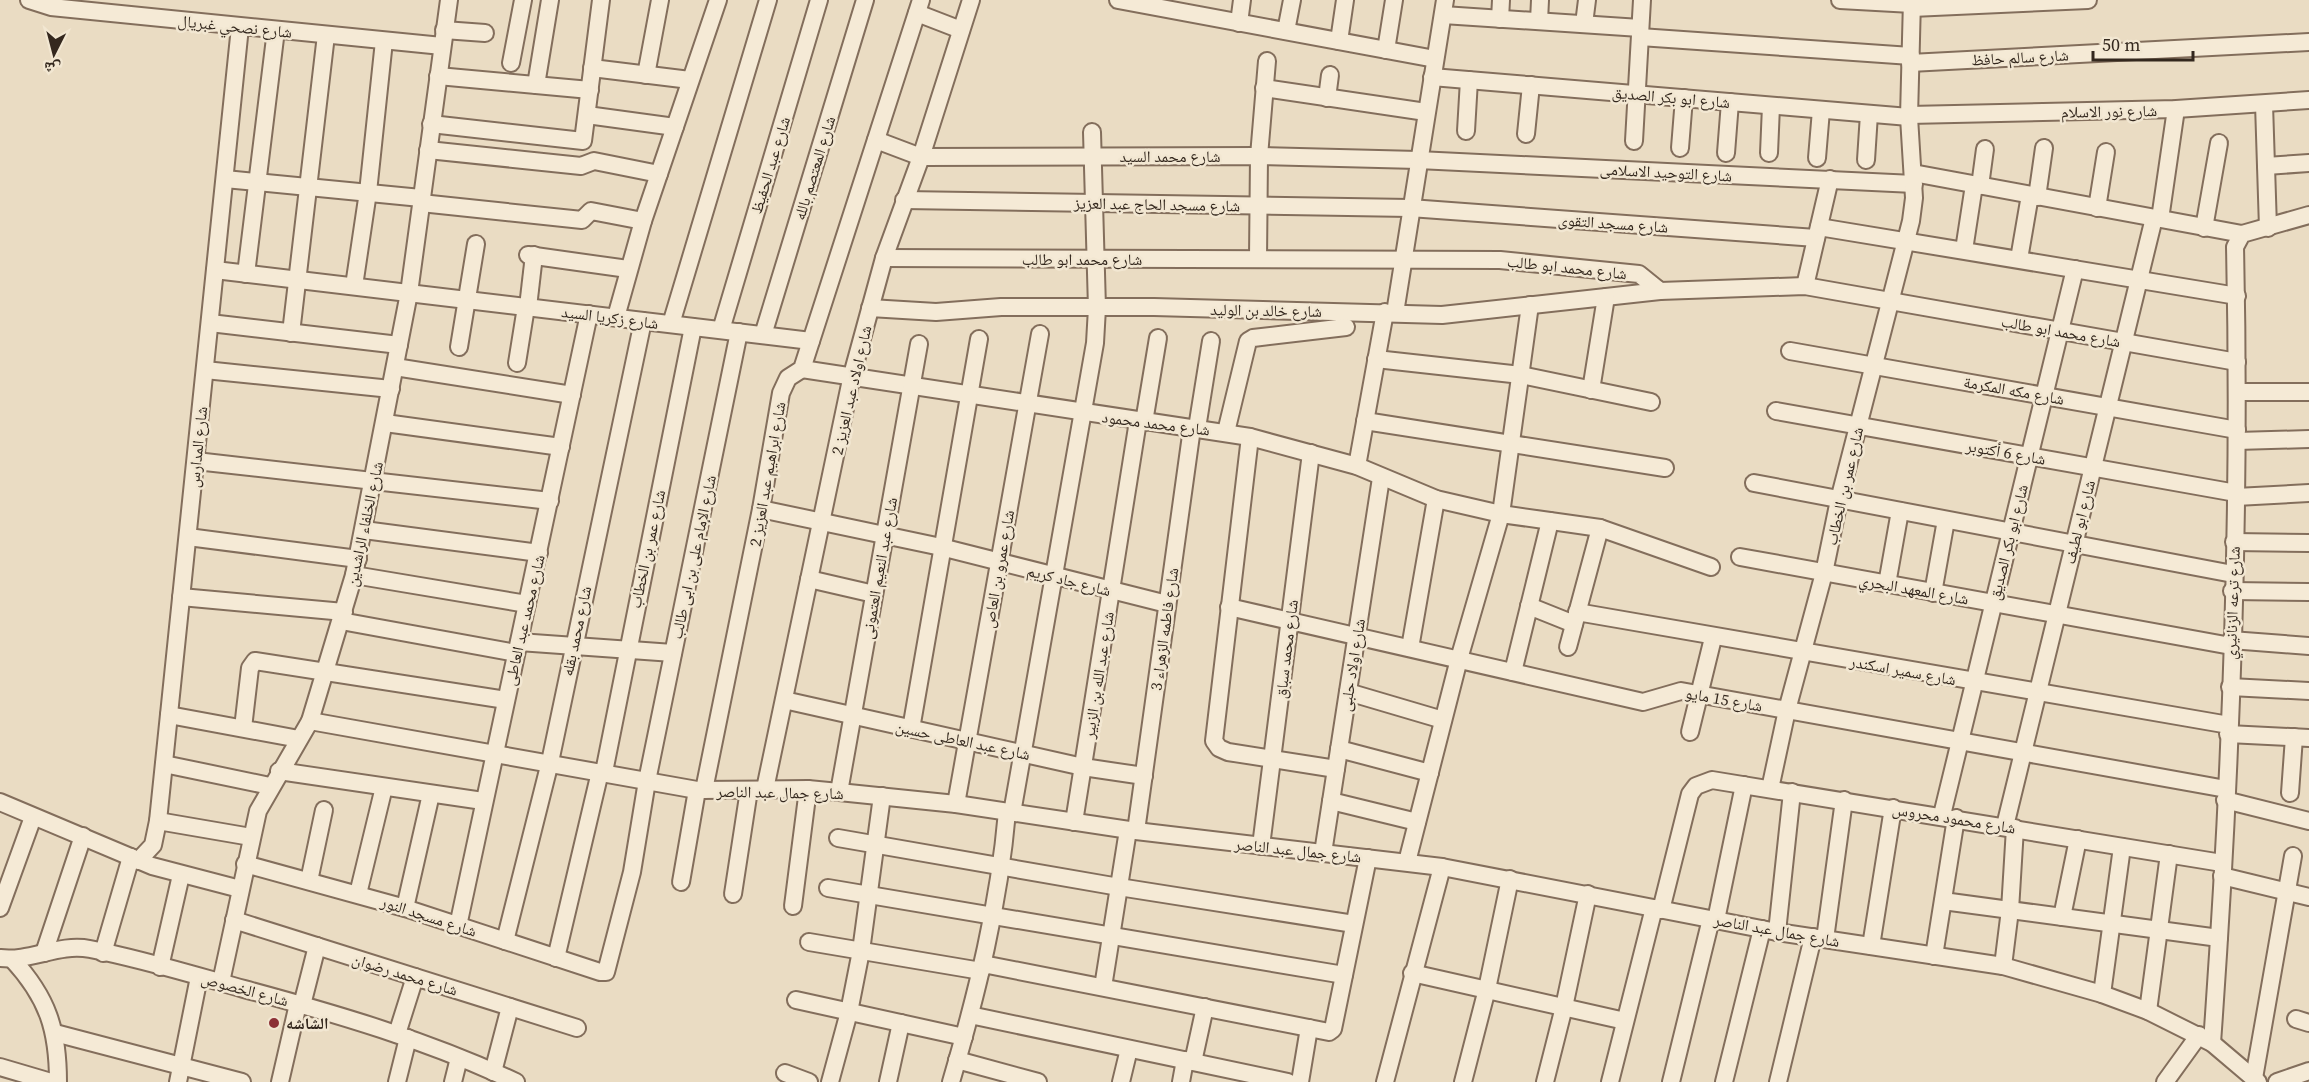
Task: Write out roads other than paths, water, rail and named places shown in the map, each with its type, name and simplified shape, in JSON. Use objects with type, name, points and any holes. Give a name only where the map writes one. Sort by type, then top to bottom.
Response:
[{"type":"street","name":"شارع نصحي غبريال","points":[[29,0],[51,7],[384,40],[443,38],[485,33]]},
{"type":"street","name":"شارع الخلفاء الراشدين","points":[[221,982],[258,811],[270,786],[310,721],[356,567],[409,293],[449,0]]},
{"type":"street","points":[[511,63],[523,0]]},
{"type":"street","points":[[536,85],[550,0]]},
{"type":"street","points":[[431,124],[578,142],[584,139],[601,0]]},
{"type":"street","points":[[646,75],[660,0]]},
{"type":"street","points":[[616,318],[643,221],[718,0]]},
{"type":"street","points":[[671,324],[768,0]]},
{"type":"street","name":"شارع عبد الحفيظ","points":[[721,330],[819,0]]},
{"type":"street","name":"شارع المعتصم بالله","points":[[763,335],[865,0]]},
{"type":"street","name":"شارع اولاد عبد العزيز 2","points":[[733,894],[757,789],[784,700],[852,375],[884,258],[921,157],[971,0]]},
{"type":"street","points":[[1118,0],[1187,6],[1239,23],[1435,59]]},
{"type":"street","points":[[1239,23],[1242,0]]},
{"type":"street","points":[[1286,31],[1292,0]]},
{"type":"street","points":[[1339,42],[1346,0]]},
{"type":"street","points":[[1386,50],[1394,0]]},
{"type":"street","points":[[1500,19],[1501,0]]},
{"type":"street","points":[[1539,21],[1540,0]]},
{"type":"street","points":[[1584,24],[1587,0]]},
{"type":"street","points":[[1634,141],[1642,0]]},
{"type":"street","points":[[1840,0],[1912,4],[2088,0]]},
{"type":"street","name":"شارع عمر بن الخطاب","points":[[1770,789],[1787,710],[1824,573],[1839,500],[1911,221],[1913,178],[1909,116],[1912,4]]},
{"type":"street","points":[[919,6],[961,30]]},
{"type":"street","name":"شارع ابراهيم عبد العزيز 2","points":[[681,882],[761,509],[781,393],[789,378],[802,369],[919,6]]},
{"type":"street","points":[[1357,466],[1376,359],[1403,258],[1444,8]]},
{"type":"street","name":"شارع سالم حافظ","points":[[1444,8],[1500,19],[1584,24],[1640,32],[1911,60],[2309,42]]},
{"type":"street","name":"شارع المدارس","points":[[103,953],[134,859],[145,857],[153,845],[158,821],[240,27]]},
{"type":"street","points":[[246,274],[276,30]]},
{"type":"street","points":[[291,333],[326,35]]},
{"type":"street","points":[[354,286],[368,192],[384,40]]},
{"type":"street","points":[[1258,259],[1259,156],[1267,61]]},
{"type":"street","points":[[592,68],[690,80]]},
{"type":"street","points":[[1327,98],[1330,75]]},
{"type":"street","points":[[438,76],[590,90]]},
{"type":"street","name":"شارع ابو بكر الصديق","points":[[1432,76],[1909,116]]},
{"type":"street","points":[[1466,131],[1469,80]]},
{"type":"street","points":[[1526,134],[1531,85]]},
{"type":"street","points":[[1264,88],[1426,112]]},
{"type":"street","points":[[1680,148],[1684,98]]},
{"type":"street","name":"شارع نور الاسلام","points":[[1909,116],[2176,109],[2309,100]]},
{"type":"street","points":[[1726,153],[1730,102]]},
{"type":"street","points":[[2264,104],[2268,228]]},
{"type":"street","points":[[1769,153],[1772,105]]},
{"type":"street","name":"شارع ابو لطيف","points":[[2003,966],[2010,910],[2010,827],[2023,752],[2123,342],[2157,219],[2176,109]]},
{"type":"street","points":[[1817,158],[1821,110]]},
{"type":"street","points":[[1866,160],[1869,114]]},
{"type":"street","points":[[587,115],[675,127]]},
{"type":"street","points":[[951,1082],[982,968],[993,917],[1009,813],[1023,753],[1052,576],[1091,379],[1097,308],[1092,132]]},
{"type":"street","points":[[876,140],[921,157]]},
{"type":"street","points":[[2204,228],[2219,142]]},
{"type":"street","points":[[2019,259],[2044,148]]},
{"type":"street","points":[[1964,250],[1984,149]]},
{"type":"street","points":[[428,150],[581,166],[594,161],[659,174]]},
{"type":"street","points":[[2097,208],[2106,152]]},
{"type":"street","name":"شارع محمد السيد","points":[[921,157],[1259,156],[1418,160]]},
{"type":"street","name":"شارع التوحيد الاسلامى","points":[[1418,160],[1830,179],[1913,178],[1977,185],[2242,234]]},
{"type":"street","points":[[2266,166],[2309,163]]},
{"type":"street","points":[[225,179],[368,192],[421,201],[582,220],[591,211],[643,221]]},
{"type":"street","points":[[1805,286],[1830,179]]},
{"type":"street","name":"شارع مسجد الحاج عبد العزيز","points":[[904,200],[1410,208]]},
{"type":"street","name":"شارع مسجد التقوى","points":[[1410,208],[1818,232],[1906,240]]},
{"type":"street","points":[[2242,234],[2309,215]]},
{"type":"street","name":"شارع ترعه الزنانيري","points":[[2205,1039],[2219,938],[2226,795],[2237,435],[2235,247],[2242,234]]},
{"type":"street","points":[[1906,240],[2237,296]]},
{"type":"street","points":[[459,347],[476,244]]},
{"type":"street","points":[[517,363],[527,307],[531,255],[628,269]]},
{"type":"street","name":"شارع محمد ابو طالب","points":[[884,258],[1500,260],[1639,274],[1660,291],[1805,286],[2237,362]]},
{"type":"street","name":"شارع ابو بكر الصديق","points":[[1934,956],[1943,901],[1949,817],[1960,741],[2075,269]]},
{"type":"street","name":"شارع زكريا السيد","points":[[215,270],[811,341]]},
{"type":"street","name":"شارع خالد بن الوليد","points":[[870,308],[936,312],[1001,307],[1390,312],[1442,315],[1660,291]]},
{"type":"street","points":[[1591,390],[1606,297]]},
{"type":"street","points":[[1407,862],[1458,659],[1501,514],[1530,305]]},
{"type":"street","name":"شارع محمد عبد العاطى","points":[[458,926],[589,314]]},
{"type":"street","name":"شارع محمد بقله","points":[[505,941],[550,762],[573,645],[644,321]]},
{"type":"street","points":[[210,323],[399,345]]},
{"type":"street","name":"شارع عمر بن الخطاب","points":[[556,958],[602,772],[693,327]]},
{"type":"street","name":"شارع خالد بن الوليد","points":[[1226,432],[1248,341],[1253,338],[1346,327]]},
{"type":"street","name":"شارع الإمام على بن ابى طالب","points":[[608,969],[632,872],[647,781],[739,332]]},
{"type":"street","name":"شارع عمرو بن العاص","points":[[956,804],[1040,334]]},
{"type":"street","name":"شارع عبد الله بن الزبير","points":[[1074,822],[1111,591],[1158,338]]},
{"type":"street","points":[[911,729],[979,339]]},
{"type":"street","name":"شارع فاطمه الزهراء 3","points":[[1103,987],[1119,887],[1144,776],[1194,428],[1211,341]]},
{"type":"street","name":"شارع عبد النعيم العتمونى","points":[[839,792],[918,344]]},
{"type":"street","name":"شارع مكه المكرمة","points":[[1790,351],[2108,407],[2237,435]]},
{"type":"street","points":[[1376,359],[1521,375],[1651,402]]},
{"type":"street","points":[[395,367],[572,395]]},
{"type":"street","name":"شارع محمد محمود","points":[[802,369],[971,393],[1084,414],[1250,437],[1357,466],[1381,478],[1436,499],[1501,514],[1600,528],[1710,567]]},
{"type":"street","points":[[205,370],[391,389]]},
{"type":"street","points":[[2237,392],[2309,392]]},
{"type":"street","name":"شارع 6 أكتوبر","points":[[1776,411],[2093,467],[2236,495],[2309,493]]},
{"type":"street","points":[[1365,421],[1665,468]]},
{"type":"street","points":[[385,423],[561,447]]},
{"type":"street","points":[[2237,435],[2309,439]]},
{"type":"street","points":[[1250,437],[1213,730],[1214,741],[1219,748],[1228,752],[1336,769]]},
{"type":"street","name":"شارع محمد سباق","points":[[1261,846],[1311,453]]},
{"type":"street","points":[[196,461],[550,501]]},
{"type":"street","name":"شارع اولاد حلبى","points":[[1323,853],[1381,478]]},
{"type":"street","points":[[1754,483],[2074,544],[2233,582],[2309,592]]},
{"type":"street","points":[[1410,648],[1436,499]]},
{"type":"street","name":"شارع جاد كريم","points":[[761,509],[941,547],[1167,604]]},
{"type":"street","points":[[1887,584],[1900,511]]},
{"type":"street","points":[[1933,592],[1946,520]]},
{"type":"street","points":[[1513,672],[1550,521]]},
{"type":"street","points":[[1568,647],[1600,528]]},
{"type":"street","points":[[364,530],[539,553]]},
{"type":"street","points":[[188,537],[356,567],[528,604]]},
{"type":"street","points":[[2234,542],[2309,543]]},
{"type":"street","name":"شارع المعهد البحري","points":[[1740,557],[1994,604],[2231,643],[2309,646]]},
{"type":"street","points":[[809,579],[874,594]]},
{"type":"street","points":[[181,597],[343,616],[518,648],[573,645],[673,653]]},
{"type":"street","name":"شارع سمير اسكندر","points":[[1529,606],[1576,618],[1713,638],[2038,692],[2229,729]]},
{"type":"street","name":"شارع 15 مايو","points":[[1228,607],[1643,702],[1656,700],[1674,691],[1700,694],[2023,752],[2226,795],[2309,821]]},
{"type":"street","points":[[1690,732],[1713,638]]},
{"type":"street","points":[[243,728],[253,662],[326,670],[506,700]]},
{"type":"street","points":[[2230,687],[2309,691]]},
{"type":"street","points":[[1348,692],[1443,720]]},
{"type":"street","name":"شارع عبد العاطى حسين","points":[[784,700],[1083,766],[1144,776]]},
{"type":"street","points":[[169,715],[299,739]]},
{"type":"street","name":"شارع جمال عبد الناصر","points":[[310,721],[700,790],[808,789],[882,796],[956,804],[1132,830],[1442,867],[1770,930],[2003,966],[2102,994],[2148,1011],[2205,1039],[2256,1080]]},
{"type":"street","points":[[2229,729],[2301,738],[2290,793]]},
{"type":"street","points":[[1339,749],[1430,773]]},
{"type":"street","points":[[164,764],[270,786]]},
{"type":"street","points":[[279,771],[483,801]]},
{"type":"street","name":"شارع محمود محروس","points":[[1657,909],[1690,794],[1696,786],[1712,780],[2169,854],[2309,897]]},
{"type":"street","points":[[1671,1082],[1714,920],[1744,785]]},
{"type":"street","points":[[358,894],[384,787]]},
{"type":"street","points":[[793,906],[808,789]]},
{"type":"street","points":[[1724,1082],[1770,930],[1792,792]]},
{"type":"street","points":[[405,909],[431,794]]},
{"type":"street","points":[[830,1082],[849,1012],[861,951],[882,796]]},
{"type":"street","points":[[1778,1082],[1819,938],[1844,800]]},
{"type":"street","points":[[1331,801],[1417,822]]},
{"type":"street","points":[[0,802],[134,859],[181,876],[240,889]]},
{"type":"street","points":[[1871,946],[1893,808]]},
{"type":"street","points":[[309,881],[324,810]]},
{"type":"street","points":[[0,908],[33,817]]},
{"type":"street","points":[[158,821],[251,837]]},
{"type":"street","points":[[44,953],[83,836]]},
{"type":"street","points":[[838,838],[1119,887],[1354,924]]},
{"type":"street","points":[[2062,917],[2078,839]]},
{"type":"street","points":[[2102,994],[2122,847]]},
{"type":"street","points":[[2148,1011],[2169,854]]},
{"type":"street","points":[[2256,1080],[2293,856]]},
{"type":"street","points":[[809,942],[1103,987],[1327,1032],[1333,1029],[1368,858]]},
{"type":"street","name":"شارع مسجد النور","points":[[245,864],[358,894],[603,973],[608,969]]},
{"type":"street","points":[[1385,1082],[1412,973],[1442,867]]},
{"type":"street","points":[[160,967],[181,876]]},
{"type":"street","points":[[1463,1082],[1487,989],[1510,879]]},
{"type":"street","points":[[828,888],[1344,975]]},
{"type":"street","points":[[1545,1082],[1588,894]]},
{"type":"street","points":[[1943,901],[2219,938]]},
{"type":"street","points":[[1610,1082],[1657,909]]},
{"type":"street","name":"شارع محمد رضوان","points":[[234,920],[577,1028]]},
{"type":"street","points":[[280,1082],[317,946]]},
{"type":"street","name":"شارع الخصوص","points":[[6,958],[74,948],[103,953],[300,1004],[402,1036],[504,1078]]},
{"type":"street","points":[[6,958],[39,993],[55,1033],[58,1082]]},
{"type":"street","points":[[1412,973],[1625,1021]]},
{"type":"street","points":[[180,1074],[199,977]]},
{"type":"street","points":[[397,1082],[402,1036],[415,977]]},
{"type":"street","points":[[796,1000],[964,1037]]},
{"type":"street","points":[[504,1078],[510,1007]]},
{"type":"street","points":[[1181,1082],[1205,1007]]},
{"type":"street","points":[[970,1015],[1189,1061],[1256,1079],[1288,1082]]},
{"type":"street","points":[[888,1082],[901,1023]]},
{"type":"street","points":[[1300,1082],[1310,1028]]},
{"type":"street","points":[[55,1033],[180,1074],[242,1082]]},
{"type":"street","points":[[2165,1082],[2205,1039]]},
{"type":"street","points":[[1121,1082],[1129,1049]]},
{"type":"street","points":[[453,1082],[459,1058]]},
{"type":"street","points":[[957,1060],[1038,1082]]},
{"type":"street","points":[[0,1067],[51,1082]]},
{"type":"street","points":[[2277,1082],[2309,1071]]},
{"type":"street","points":[[785,1073],[809,1082]]},
{"type":"place","name":"الشاشه","points":[[274,1023]]}]
